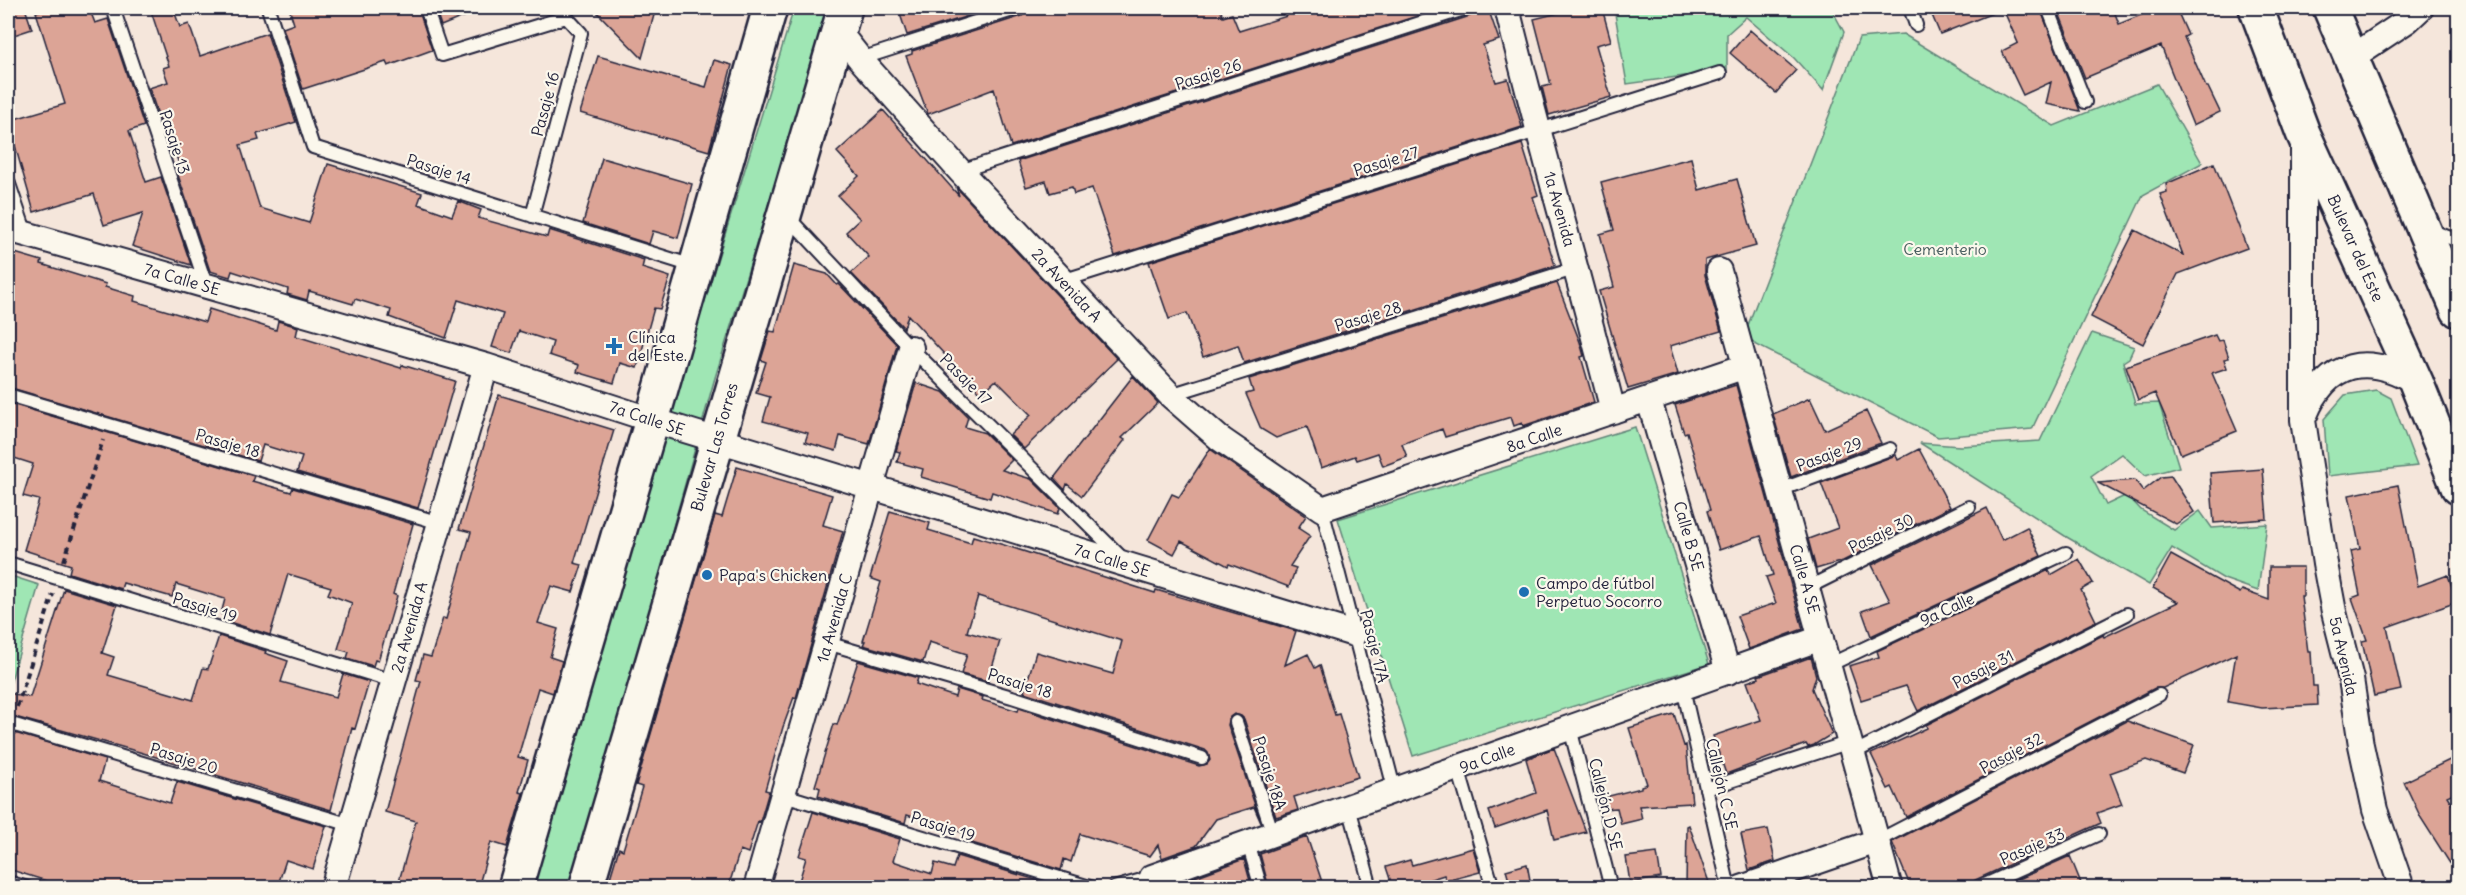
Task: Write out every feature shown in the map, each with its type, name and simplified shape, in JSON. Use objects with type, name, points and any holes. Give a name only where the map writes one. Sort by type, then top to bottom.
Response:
[{"type":"main road","points":[[515,888],[770,8]]},
{"type":"main road","name":"Bulevar del Este","points":[[2256,8],[2303,133],[2416,381],[2458,488]]},
{"type":"main road","points":[[2330,8],[2458,310]]},
{"type":"main road","name":"Bulevar Las Torres","points":[[586,888],[716,440],[842,19]]},
{"type":"street","name":"1a Avenida","points":[[1507,8],[1614,411]]},
{"type":"street","points":[[2351,58],[2408,20],[2421,8]]},
{"type":"street","name":"2a Avenida A","points":[[842,19],[860,58],[960,171],[1170,395],[1219,438],[1322,509]]},
{"type":"street","name":"5a Avenida","points":[[2303,133],[2303,420],[2325,564],[2334,612],[2351,679],[2363,756],[2375,810],[2402,888]]},
{"type":"street","name":"7a Calle SE","points":[[17,232],[486,366],[716,440],[1354,634]]},
{"type":"street","name":"Calle A SE","points":[[1719,271],[1890,888]]},
{"type":"street","name":"1a Avenida C","points":[[756,888],[911,348]]},
{"type":"street","name":"2a Avenida A","points":[[333,888],[486,366]]},
{"type":"street","name":"8a Calle","points":[[1322,509],[1746,366]]},
{"type":"street","points":[[2303,420],[2312,398],[2320,387],[2337,372],[2349,366],[2382,366],[2416,381]]},
{"type":"street","name":"Calle B SE","points":[[1649,400],[1728,672]]},
{"type":"street","name":"9a Calle","points":[[1153,882],[1248,843],[1821,638]]},
{"type":"street","points":[[1741,888],[1877,841]]},
{"type":"lane","name":"Pasaje 13","points":[[113,8],[206,286]]},
{"type":"lane","name":"Pasaje 14","points":[[268,8],[313,147],[696,267]]},
{"type":"lane","points":[[426,8],[442,55],[562,12]]},
{"type":"lane","points":[[860,58],[1018,8]]},
{"type":"lane","name":"Pasaje 26","points":[[960,171],[1467,8]]},
{"type":"lane","points":[[1910,8],[1916,25]]},
{"type":"lane","points":[[2048,8],[2085,102]]},
{"type":"lane","name":"Pasaje 16","points":[[532,216],[581,33],[562,12]]},
{"type":"lane","name":"Pasaje 27","points":[[1062,281],[1720,74]]},
{"type":"lane","points":[[8,181],[17,232]]},
{"type":"lane","name":"Pasaje 17","points":[[784,213],[911,348],[1129,565]]},
{"type":"lane","points":[[2423,227],[2458,241]]},
{"type":"lane","name":"Pasaje 28","points":[[1170,395],[1577,268]]},
{"type":"lane","name":"Pasaje 18","points":[[8,396],[440,523]]},
{"type":"lane","name":"Pasaje 29","points":[[1780,490],[1890,449]]},
{"type":"lane","name":"Pasaje 30","points":[[1807,588],[1969,507]]},
{"type":"lane","name":"Pasaje 17A","points":[[1322,509],[1395,792]]},
{"type":"lane","name":"9a Calle","points":[[1829,666],[2066,553]]},
{"type":"lane","name":"Pasaje 19","points":[[8,564],[393,681]]},
{"type":"lane","name":"Pasaje 31","points":[[1706,789],[1852,748],[2127,614]]},
{"type":"lane","name":"Pasaje 18","points":[[827,643],[1012,697],[1202,758]]},
{"type":"lane","name":"Callejón C SE","points":[[1683,688],[1729,888]]},
{"type":"lane","name":"Pasaje 32","points":[[1877,841],[2159,695]]},
{"type":"lane","name":"Pasaje 18A","points":[[1236,722],[1273,834]]},
{"type":"lane","name":"Pasaje 20","points":[[8,723],[351,825]]},
{"type":"lane","name":"Callejón D SE","points":[[1570,728],[1611,888]]},
{"type":"lane","points":[[1458,768],[1494,888]]},
{"type":"lane","name":"Pasaje 19","points":[[784,795],[1093,888]]},
{"type":"lane","points":[[1349,807],[1371,888]]},
{"type":"lane","name":"Pasaje 33","points":[[1978,888],[2099,834]]},
{"type":"lane","points":[[1248,843],[1261,888]]},
{"type":"lane","points":[[8,882],[27,888]]},
{"type":"lane","points":[[1114,888],[1153,882]]},
{"type":"green space","points":[[794,8],[829,8],[714,381],[572,887],[526,888]]},
{"type":"green space","points":[[1614,8],[1831,8],[1844,32],[1823,90],[1794,58],[1746,17],[1727,34],[1727,70],[1627,84]]},
{"type":"green space","name":"Cementerio","points":[[1903,34],[2054,126],[2157,84],[2202,163],[2143,195],[2032,429],[1938,437],[1743,338],[1859,38]]},
{"type":"green space","points":[[2092,333],[2134,347],[2129,358],[2123,362],[2135,404],[2159,403],[2179,467],[2145,476],[2122,454],[2091,476],[2106,505],[2127,495],[2141,510],[2174,530],[2200,511],[2212,528],[2267,524],[2258,591],[2224,579],[2172,548],[2149,585],[2065,536],[1920,443],[1960,446],[2040,441]]},
{"type":"green space","points":[[2376,390],[2391,398],[2417,466],[2328,476],[2324,419],[2345,395]]},
{"type":"green space","name":"Campo de fútbol Perpetuo Socorro","points":[[1635,427],[1709,664],[1413,756],[1338,519]]},
{"type":"green space","points":[[8,575],[39,585],[8,691]]},
{"type":"building","points":[[8,8],[25,8],[32,29],[8,37]]},
{"type":"building","points":[[49,8],[89,8],[95,23],[108,19],[144,126],[129,131],[146,182],[161,177],[191,265],[132,246],[143,213],[104,225],[94,194],[34,212],[8,121],[65,104],[36,12]]},
{"type":"building","points":[[150,8],[173,8],[180,27],[189,24],[200,56],[267,33],[296,122],[257,134],[259,140],[240,145],[260,208],[309,223],[328,164],[422,193],[418,204],[452,216],[458,201],[481,210],[478,218],[547,237],[549,230],[644,260],[642,268],[670,277],[660,309],[654,308],[637,368],[620,363],[614,383],[577,372],[579,365],[549,355],[553,342],[519,331],[511,353],[492,347],[503,314],[458,300],[446,338],[389,317],[391,310],[355,299],[353,304],[309,291],[307,300],[287,294],[288,289],[232,271],[230,277],[210,271],[177,172],[181,171],[165,120],[160,121],[149,88],[168,82],[163,68],[169,66]]},
{"type":"building","points":[[289,8],[418,8],[432,50],[388,66],[386,62],[303,89],[283,28],[294,24]]},
{"type":"building","points":[[435,8],[485,8],[441,26]]},
{"type":"building","points":[[593,8],[656,8],[642,58]]},
{"type":"building","points":[[898,8],[994,8],[907,35]]},
{"type":"building","points":[[1027,8],[1220,8],[1223,17],[1232,14],[1239,31],[1287,16],[1285,8],[1442,8],[1011,146],[994,89],[928,114],[906,56],[912,54],[912,51],[1022,16]]},
{"type":"building","points":[[1475,8],[1488,8],[1499,40],[1483,45],[1496,82],[1508,79],[1522,127],[1115,256],[1092,188],[1074,194],[1072,187],[1050,193],[1046,181],[1026,187],[1018,161],[1470,16]]},
{"type":"building","points":[[1578,8],[1602,8],[1611,41],[1596,45],[1611,97],[1549,115],[1542,87],[1551,85],[1534,19]]},
{"type":"building","points":[[1929,8],[2040,8],[2080,111],[2046,104],[2051,82],[2023,95],[2002,51],[2018,43],[2003,9],[1940,34]]},
{"type":"building","points":[[2057,8],[2113,8],[2119,24],[2158,8],[2176,8],[2188,35],[2184,37],[2206,87],[2220,112],[2193,125],[2161,46],[2085,78]]},
{"type":"building","points":[[1750,30],[1796,70],[1776,93],[1730,53]]},
{"type":"building","points":[[598,56],[706,87],[714,60],[732,65],[709,151],[580,113]]},
{"type":"building","points":[[883,110],[959,196],[956,187],[1117,359],[1024,449],[1010,435],[1031,415],[996,380],[981,394],[908,315],[904,328],[851,273],[869,257],[846,232],[860,219],[838,196],[859,176],[837,152]]},
{"type":"building","points":[[1522,144],[1538,195],[1533,197],[1555,265],[1551,267],[1244,363],[1238,345],[1203,357],[1187,313],[1169,319],[1149,262]]},
{"type":"building","points":[[602,158],[692,184],[678,238],[653,231],[649,244],[583,223]]},
{"type":"building","points":[[1691,158],[1699,190],[1737,179],[1756,246],[1705,260],[1705,275],[1721,331],[1670,346],[1678,374],[1628,389],[1599,291],[1614,287],[1600,234],[1614,230],[1601,182]]},
{"type":"building","points":[[2214,163],[2247,248],[2178,274],[2143,344],[2091,317],[2135,230],[2183,255],[2160,194],[2167,192],[2166,184]]},
{"type":"building","points":[[8,251],[106,284],[105,287],[135,296],[134,301],[205,322],[209,309],[276,330],[278,321],[298,327],[296,336],[401,368],[402,365],[455,381],[418,508],[297,472],[302,457],[263,445],[258,461],[8,387]]},
{"type":"building","points":[[794,265],[827,274],[897,345],[869,444],[840,436],[836,451],[805,442],[808,433],[763,421],[770,397],[756,393],[766,362],[761,360],[770,331],[775,332]]},
{"type":"building","points":[[1557,283],[1580,342],[1584,356],[1581,357],[1594,402],[1523,426],[1522,423],[1514,426],[1511,417],[1445,437],[1442,429],[1402,444],[1407,457],[1383,466],[1378,453],[1357,460],[1355,456],[1321,468],[1307,427],[1276,438],[1261,429],[1246,394],[1253,392],[1249,379]]},
{"type":"building","points":[[2215,335],[2218,341],[2223,340],[2229,358],[2224,359],[2227,368],[2212,373],[2237,431],[2181,454],[2155,393],[2138,400],[2126,366]]},
{"type":"building","points":[[1133,376],[1158,403],[1122,438],[1125,440],[1082,496],[1067,484],[1065,490],[1054,478]]},
{"type":"building","points":[[916,383],[943,392],[968,417],[965,427],[985,433],[1012,460],[1002,470],[1031,479],[1060,508],[1058,514],[992,492],[990,498],[921,477],[923,469],[897,462],[900,452],[896,451]]},
{"type":"building","points":[[1736,385],[1803,629],[1749,649],[1737,616],[1776,603],[1766,577],[1773,575],[1761,536],[1719,550],[1687,432],[1684,433],[1675,405]]},
{"type":"building","points":[[499,395],[614,430],[574,563],[582,565],[573,592],[551,586],[538,623],[558,629],[550,657],[562,661],[553,693],[538,688],[518,757],[528,760],[519,792],[523,793],[507,847],[491,842],[478,888],[397,888],[416,821],[385,812],[421,681],[416,680],[423,655],[431,657],[443,618],[446,619],[471,532],[459,529]]},
{"type":"building","points":[[1810,398],[1825,430],[1866,411],[1881,443],[1791,477],[1773,414]]},
{"type":"building","points":[[8,403],[254,476],[252,481],[291,492],[293,488],[413,524],[393,594],[397,596],[378,661],[375,660],[373,666],[347,658],[349,652],[338,649],[352,603],[328,594],[331,587],[288,574],[270,635],[223,620],[225,615],[221,614],[225,599],[176,584],[172,597],[123,583],[121,589],[69,573],[71,565],[24,550],[39,500],[23,496],[33,464],[8,456]]},
{"type":"building","points":[[1210,449],[1306,516],[1298,528],[1310,536],[1290,566],[1296,568],[1289,587],[1229,564],[1228,566],[1181,541],[1174,554],[1148,540],[1172,494],[1179,497]]},
{"type":"building","points":[[1919,449],[1950,507],[1843,561],[1816,569],[1808,539],[1838,528],[1821,483],[1896,455],[1898,460]]},
{"type":"building","points":[[737,467],[832,495],[823,525],[843,531],[796,698],[794,697],[783,727],[765,790],[769,791],[760,822],[758,821],[748,853],[740,850],[728,888],[607,888],[619,848],[623,850],[642,787],[636,785],[715,515],[722,517]]},
{"type":"building","points":[[2263,469],[2267,519],[2214,523],[2210,473]]},
{"type":"building","points":[[2171,476],[2194,512],[2176,524],[2098,483],[2135,480],[2143,491],[2161,477]]},
{"type":"building","points":[[2398,485],[2418,586],[2448,575],[2457,602],[2387,627],[2401,690],[2374,696],[2362,641],[2367,640],[2352,598],[2360,595],[2351,551],[2360,549],[2349,495]]},
{"type":"building","points":[[1987,508],[2002,540],[2027,527],[2041,556],[1871,636],[1862,611],[1890,601],[1872,565]]},
{"type":"building","points":[[890,511],[930,523],[928,530],[971,543],[973,536],[1155,593],[1156,590],[1296,631],[1285,665],[1308,654],[1315,668],[1320,665],[1335,715],[1339,714],[1358,777],[1294,797],[1298,810],[1276,817],[1244,719],[1234,714],[1230,717],[1228,725],[1261,823],[1254,807],[1216,819],[1196,846],[1162,858],[1158,845],[1150,856],[1080,834],[1071,862],[1064,859],[1061,870],[962,840],[964,833],[907,815],[905,823],[818,796],[820,788],[815,786],[834,724],[837,725],[858,661],[918,678],[916,684],[955,697],[957,689],[983,697],[982,700],[1018,711],[1019,708],[1199,766],[1207,764],[1210,760],[1205,750],[1024,692],[1036,652],[1113,674],[1122,641],[978,596],[967,632],[1000,641],[988,681],[961,674],[967,654],[929,642],[923,662],[863,645],[881,582],[870,578]]},
{"type":"building","points":[[2171,555],[2240,593],[2242,590],[2269,600],[2269,567],[2303,567],[2303,596],[2301,596],[2308,652],[2311,652],[2313,686],[2317,686],[2318,705],[2262,708],[2228,702],[2236,654],[2163,688],[2155,688],[1906,817],[1892,787],[1888,789],[1871,754],[1927,728],[1926,725],[2103,635],[2104,637],[2178,602],[2153,588]]},
{"type":"building","points":[[2079,559],[2093,583],[2081,590],[2096,621],[1918,711],[1906,686],[1861,700],[1849,666],[1879,657],[1877,651],[2049,570],[2051,575]]},
{"type":"building","points":[[64,589],[117,605],[102,653],[114,657],[108,675],[193,700],[203,668],[208,669],[219,636],[266,651],[265,653],[288,661],[281,682],[336,697],[343,674],[369,682],[355,729],[352,728],[331,810],[8,715],[8,693],[30,697]]},
{"type":"building","points":[[1811,657],[1816,676],[1812,689],[1832,734],[1814,745],[1808,747],[1806,744],[1726,774],[1713,736],[1761,720],[1747,682]]},
{"type":"building","points":[[1674,714],[1684,746],[1686,745],[1692,803],[1639,806],[1642,819],[1621,824],[1617,808],[1603,809],[1601,798],[1641,788],[1647,784],[1629,728]]},
{"type":"building","points":[[2127,721],[2194,745],[2183,773],[2146,760],[2110,773],[2122,804],[2097,813],[2101,823],[1975,880],[1970,888],[1911,888],[1892,842]]},
{"type":"building","points":[[8,731],[105,760],[99,781],[170,803],[177,782],[326,826],[313,869],[286,860],[277,888],[69,888],[8,869]]},
{"type":"building","points":[[1554,748],[1586,832],[1554,840],[1547,810],[1495,828],[1489,811],[1536,793],[1526,759]]},
{"type":"building","points":[[2458,756],[2458,791],[2447,796],[2458,813],[2458,876],[2421,818],[2404,782]]},
{"type":"building","points":[[813,812],[900,839],[893,861],[932,874],[935,863],[953,868],[957,856],[1056,886],[1056,888],[797,888],[806,858],[799,856]]},
{"type":"building","points":[[1689,825],[1711,888],[1686,888],[1687,826]]},
{"type":"building","points":[[1768,829],[1775,861],[1749,870],[1741,834]]},
{"type":"building","points":[[1307,837],[1324,888],[1269,888],[1260,854]]},
{"type":"building","points":[[1473,848],[1480,872],[1446,881],[1444,875],[1403,888],[1393,888],[1386,867],[1410,860],[1412,865]]},
{"type":"building","points":[[1657,853],[1661,878],[1630,883],[1626,857]]},
{"type":"building","points":[[2070,856],[2083,888],[1999,888]]},
{"type":"building","points":[[1244,859],[1252,888],[1165,888]]},
{"type":"building","points":[[1527,864],[1531,885],[1511,888],[1506,870]]},
{"type":"place","name":"Clínica del Este.","points":[[614,346]]},
{"type":"place","name":"Papa's Chicken","points":[[707,575]]},
{"type":"place","name":"Campo de fútbol Perpetuo Socorro","points":[[1524,592]]}]
